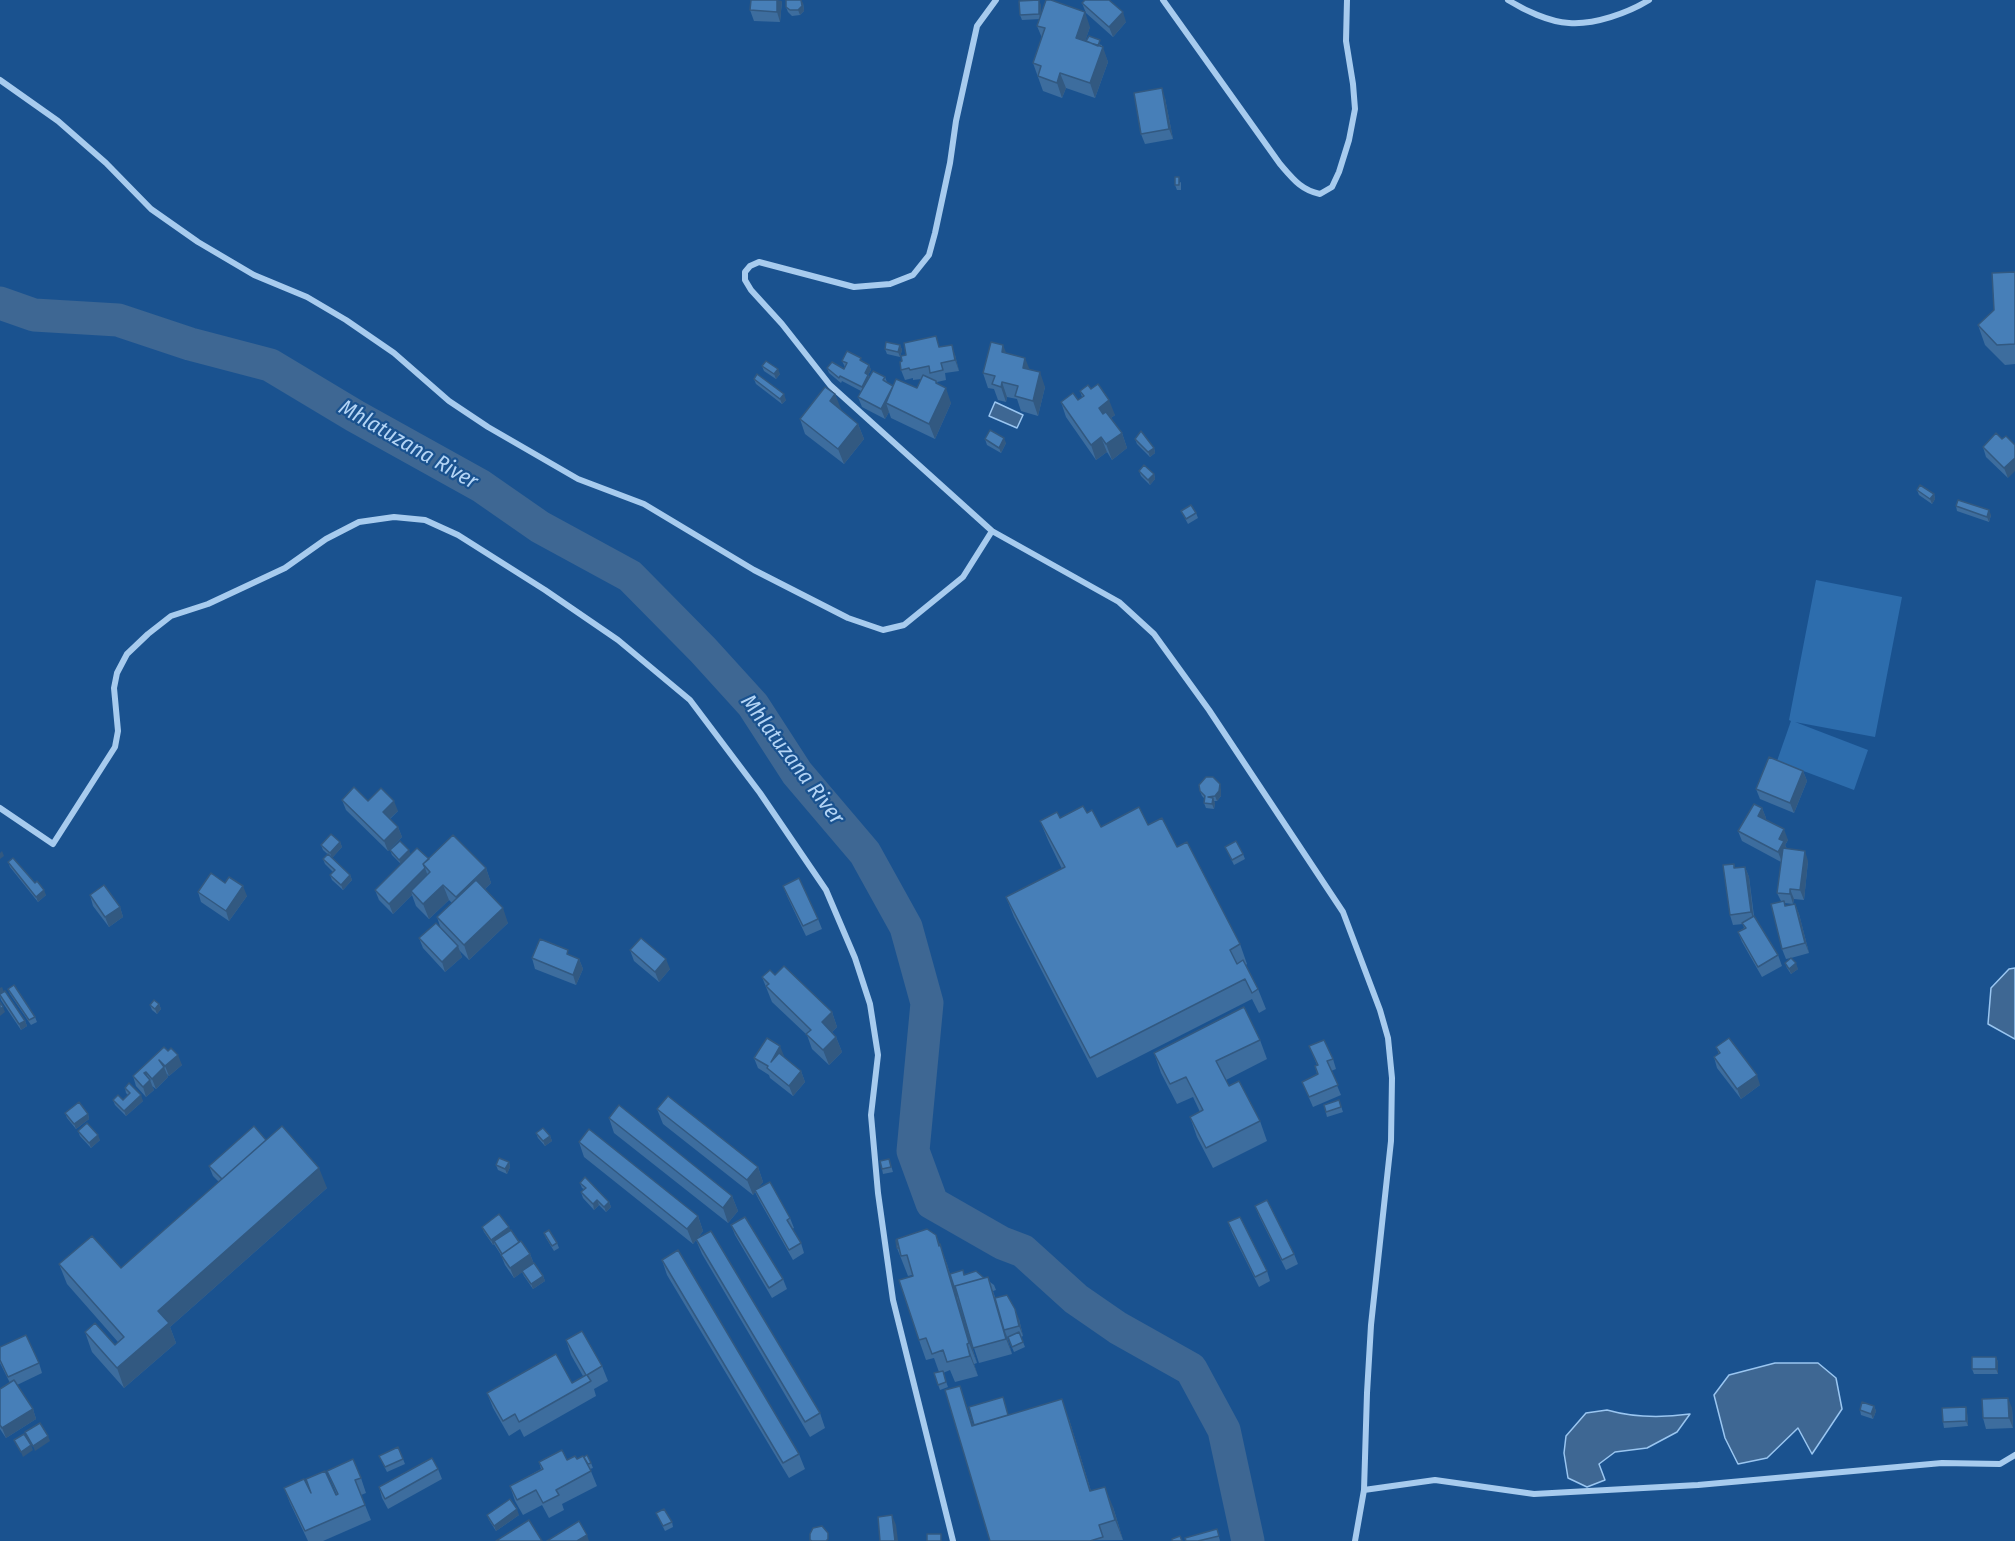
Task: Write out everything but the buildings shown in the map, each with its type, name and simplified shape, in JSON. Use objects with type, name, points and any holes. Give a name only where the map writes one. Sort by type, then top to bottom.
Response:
[{"type":"street","points":[[996,0],[977,26],[935,233],[929,255],[913,275],[890,284],[854,287],[759,262],[750,266],[745,272],[745,279],[830,385],[992,531],[1119,602],[1154,634],[1209,710],[1343,912],[1380,1010],[1388,1038],[1392,1078],[1391,1141],[1366,1393],[1364,1490],[1354,1541]]},
{"type":"street","points":[[1163,0],[1280,164],[1298,186],[1308,192],[1320,194],[1332,187],[1339,172],[1349,140],[1355,109],[1346,41],[1347,0]]},
{"type":"street","points":[[1508,0],[1543,16],[1569,23],[1606,19],[1649,0]]},
{"type":"street","points":[[0,80],[58,121],[160,216],[198,242],[254,274],[307,297],[346,320],[394,353],[449,401],[488,427],[578,479],[644,504],[754,570],[848,618],[883,630],[904,625],[963,578],[992,531]]},
{"type":"street","points":[[0,808],[53,844],[115,747],[118,731],[114,688],[117,673],[127,654],[171,616],[208,604],[245,588],[285,568],[326,539],[359,522],[394,517],[425,519],[458,535],[618,640],[690,700],[760,793],[826,890],[855,958],[870,1004],[878,1055],[871,1115],[878,1193],[893,1300],[953,1541]]},
{"type":"street","points":[[1364,1490],[1435,1480],[1534,1494],[1666,1487],[1942,1463],[2000,1464],[2015,1455]]},
{"type":"shaded area","points":[[995,402],[1023,415],[1017,428],[989,416]]},
{"type":"shaded area","points":[[1816,580],[1902,597],[1875,737],[1795,722],[1868,750],[1854,790],[1777,761],[1791,721],[1789,720]]},
{"type":"shaded area","points":[[2015,968],[2015,1039],[1988,1024],[1991,988],[2009,969]]},
{"type":"shaded area","points":[[1775,1363],[1818,1363],[1836,1378],[1842,1409],[1812,1454],[1798,1428],[1767,1458],[1738,1464],[1725,1438],[1714,1395],[1729,1375]]},
{"type":"shaded area","points":[[1607,1410],[1628,1415],[1648,1416],[1690,1414],[1677,1432],[1647,1448],[1615,1452],[1599,1464],[1605,1480],[1587,1487],[1568,1478],[1564,1453],[1566,1436],[1586,1413]]},
{"type":"waterway","name":"Mhlatuzana River","points":[[0,303],[34,315],[118,320],[190,344],[270,365],[355,416],[481,486],[540,527],[630,576],[753,705],[797,773],[865,853],[906,927],[927,1003],[913,1151],[932,1203],[1002,1243],[1023,1251],[1076,1299],[1118,1328],[1191,1369],[1224,1430],[1248,1541]]}]
